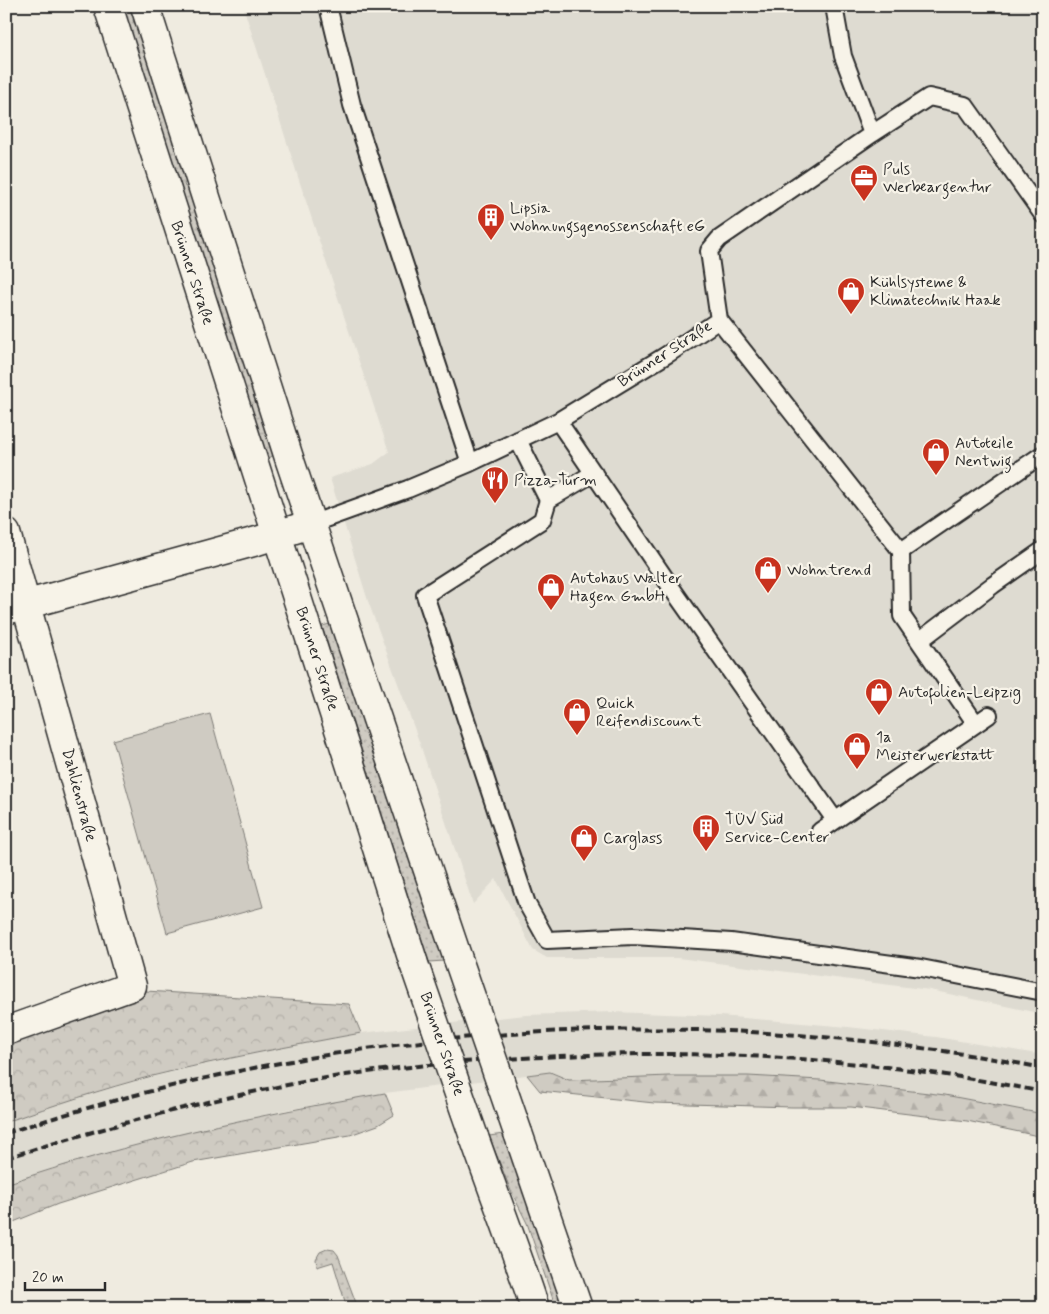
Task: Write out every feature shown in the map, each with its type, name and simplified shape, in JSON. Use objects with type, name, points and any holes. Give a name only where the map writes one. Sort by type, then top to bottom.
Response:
[{"type":"main road","name":"Brünner Straße","points":[[108,6],[414,964],[535,1308]]},
{"type":"main road","points":[[145,6],[311,524],[578,1308]]},
{"type":"main road","points":[[16,607],[277,536],[311,524]]},
{"type":"main road","name":"Dahlienstraße","points":[[6,533],[16,607],[132,986],[6,1031]]},
{"type":"lane","points":[[328,6],[352,105],[470,463]]},
{"type":"lane","points":[[834,6],[843,56],[872,134]]},
{"type":"lane","name":"Brünner Straße","points":[[311,524],[408,489],[470,463],[558,421],[668,354],[719,320],[709,251],[719,239],[929,97],[965,105],[1043,215]]},
{"type":"lane","points":[[719,320],[901,551],[902,616],[919,641],[983,719],[820,831]]},
{"type":"lane","points":[[558,421],[673,590],[834,820]]},
{"type":"lane","points":[[518,440],[548,500]]},
{"type":"lane","points":[[901,551],[1043,454]]},
{"type":"lane","points":[[594,473],[548,500],[542,520],[425,595],[527,904],[547,940],[633,936],[731,942],[921,968],[1043,992]]},
{"type":"lane","points":[[919,641],[993,584],[1043,550]]},
{"type":"shaded area","points":[[243,6],[1043,6],[1043,1014],[930,990],[678,958],[547,958],[533,950],[496,879],[473,904],[420,744],[368,601],[330,478],[373,464],[389,452]]},
{"type":"shaded area","points":[[612,1012],[720,1016],[848,1027],[936,1037],[1043,1055],[1043,1114],[945,1095],[820,1080],[748,1076],[669,1076],[568,1080],[550,1072],[385,1093],[286,1110],[136,1145],[54,1168],[6,1184],[6,1122],[69,1100],[151,1077],[253,1053],[361,1033],[526,1015]]},
{"type":"green space","points":[[123,6],[132,6],[135,16],[133,20],[134,23],[137,23],[186,181],[184,184],[185,187],[188,186],[232,325],[230,329],[231,332],[234,332],[275,455],[267,458]]},
{"type":"green space","points":[[330,624],[444,961],[429,962],[322,626]]},
{"type":"green space","points":[[210,714],[263,907],[167,933],[113,740]]},
{"type":"green space","points":[[146,991],[349,1004],[361,1033],[230,1058],[152,1076],[115,1086],[6,1122],[6,1044],[136,1001]]},
{"type":"green space","points":[[550,1072],[569,1080],[669,1076],[748,1076],[820,1080],[945,1095],[1043,1114],[1043,1137],[967,1121],[851,1107],[654,1103],[540,1091],[527,1075]]},
{"type":"green space","points":[[385,1093],[394,1115],[378,1125],[350,1135],[193,1162],[58,1204],[6,1225],[6,1184],[99,1155],[194,1131],[241,1120]]},
{"type":"green space","points":[[504,1134],[565,1308],[556,1308],[527,1223],[511,1191],[489,1136]]},
{"type":"green space","points":[[327,1249],[334,1250],[338,1255],[358,1308],[347,1308],[333,1262],[317,1267],[316,1259],[320,1252]]},
{"type":"railway","points":[[6,1133],[134,1096],[262,1066],[391,1046],[520,1033],[650,1029],[781,1034],[912,1047],[1043,1068]]},
{"type":"railway","points":[[6,1158],[153,1116],[265,1089],[379,1071],[507,1059],[574,1055],[642,1054],[776,1058],[910,1070],[1043,1092]]},
{"type":"place","name":"Puls Werbeargentur","points":[[864,202]]},
{"type":"place","name":"Lipsia Wohnungsgenossenschaft eG","points":[[491,241]]},
{"type":"place","name":"Kühlsysteme & Klimatechnik Haak","points":[[851,315]]},
{"type":"place","name":"Autoteile Nentwig","points":[[936,476]]},
{"type":"place","name":"Pizza-Turm","points":[[495,504]]},
{"type":"place","name":"Wohntrend","points":[[768,594]]},
{"type":"place","name":"Autohaus Walter Hagen GmbH","points":[[551,611]]},
{"type":"place","name":"Autofolien-Leipzig","points":[[879,716]]},
{"type":"place","name":"Quick Reifendiscount","points":[[577,736]]},
{"type":"place","name":"1a Meisterwerkstatt","points":[[857,770]]},
{"type":"place","name":"TÜV Süd Service-Center","points":[[706,852]]},
{"type":"place","name":"Carglass","points":[[584,862]]}]
